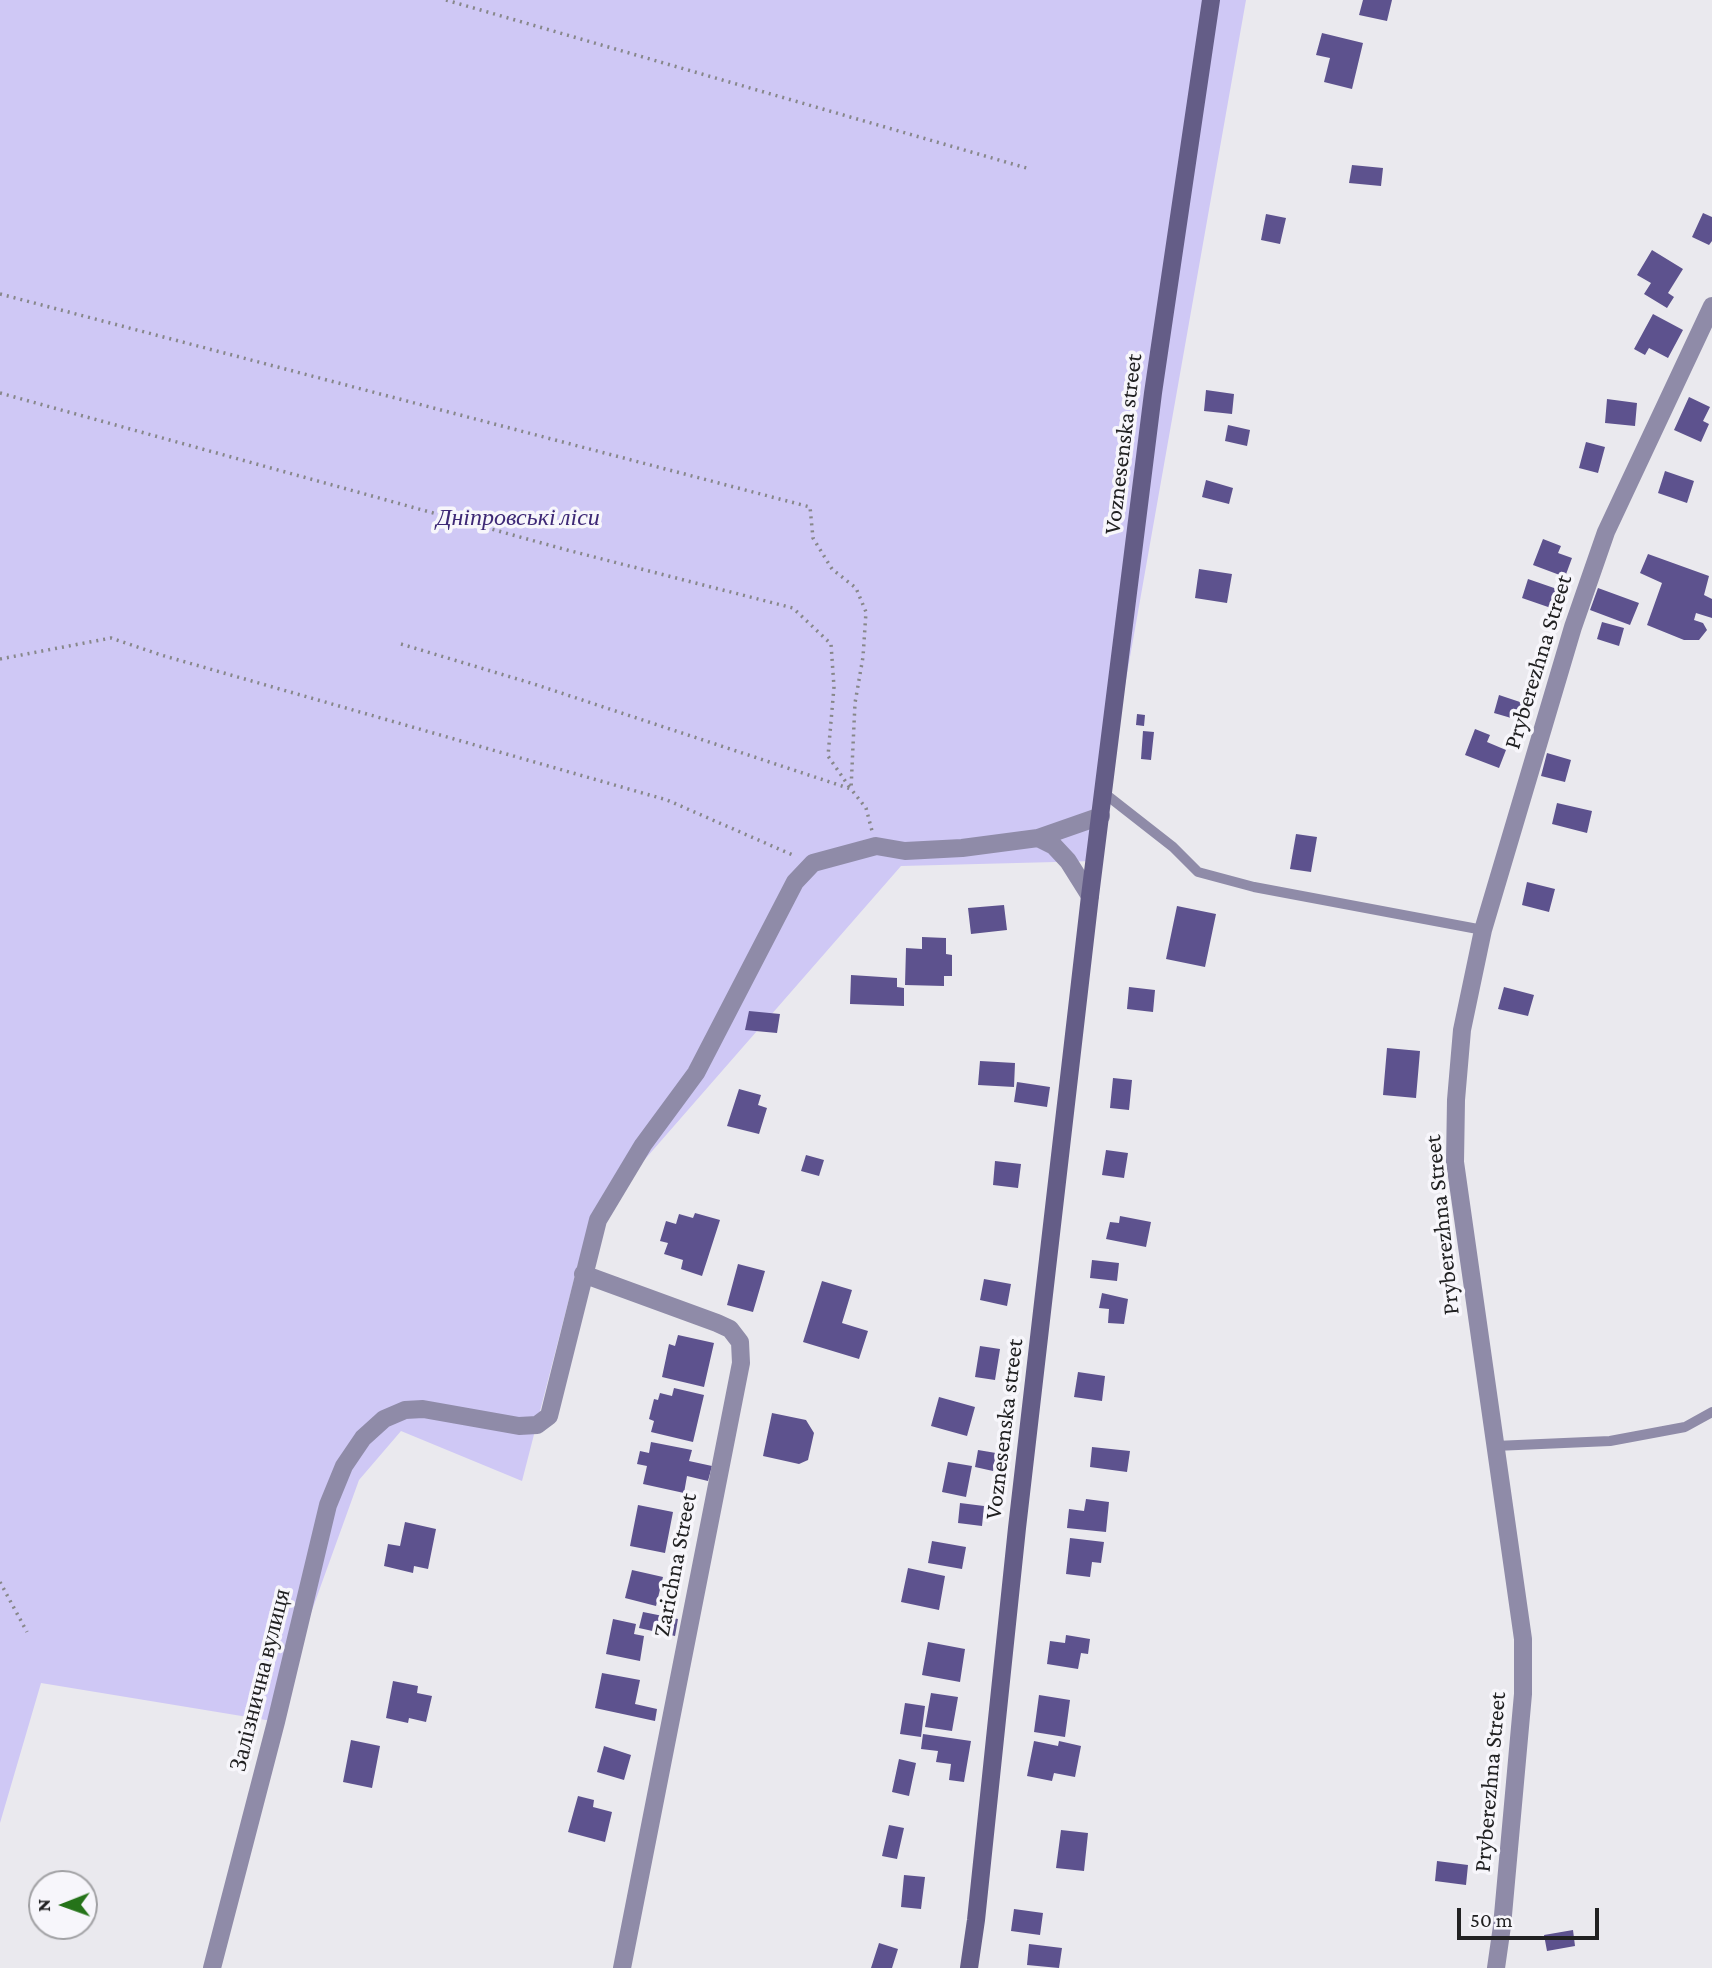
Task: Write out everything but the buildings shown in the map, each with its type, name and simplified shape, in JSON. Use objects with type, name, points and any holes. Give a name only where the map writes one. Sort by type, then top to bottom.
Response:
[{"type":"main road","name":"Voznesenska street","points":[[969,1968],[1015,1541],[1090,895],[1153,393],[1211,0]]},
{"type":"street","name":"Pryberezhna Street","points":[[1496,1968],[1523,1694],[1523,1639],[1455,1162],[1456,1100],[1462,1030],[1483,930],[1573,627],[1606,532],[1712,306]]},
{"type":"street","points":[[583,1275],[598,1220],[643,1145],[696,1073],[795,882],[813,863],[876,846],[905,850],[962,848],[1038,838],[1101,816]]},
{"type":"street","points":[[1038,838],[1054,846],[1068,861],[1090,895]]},
{"type":"street","name":"Залізнична вулиця","points":[[212,1968],[328,1505],[344,1466],[363,1438],[384,1419],[405,1410],[422,1409],[519,1426],[537,1425],[543,1421],[549,1416],[583,1275]]},
{"type":"street","name":"Zarichna Street","points":[[583,1275],[730,1329],[740,1342],[741,1363],[622,1968]]},
{"type":"lane","points":[[1104,793],[1173,847],[1198,872],[1254,887],[1483,930]]},
{"type":"lane","points":[[1495,1446],[1610,1441],[1685,1427],[1712,1412]]},
{"type":"path","points":[[446,0],[1030,169]]},
{"type":"path","points":[[0,294],[810,507],[813,538],[832,569],[856,588],[866,612],[863,657],[855,704],[851,789]]},
{"type":"path","points":[[0,393],[567,550],[793,608],[831,643],[834,687],[828,756],[866,808],[876,846]]},
{"type":"path","points":[[0,659],[111,638],[667,800],[813,863]]},
{"type":"path","points":[[401,644],[534,684],[851,789]]},
{"type":"path","points":[[0,1582],[27,1632]]},
{"type":"green space","name":"Дніпровські ліси","points":[[0,0],[1246,0],[1094,861],[901,866],[605,1205],[578,1264],[522,1481],[401,1431],[359,1480],[272,1721],[41,1683],[0,1823]]}]
